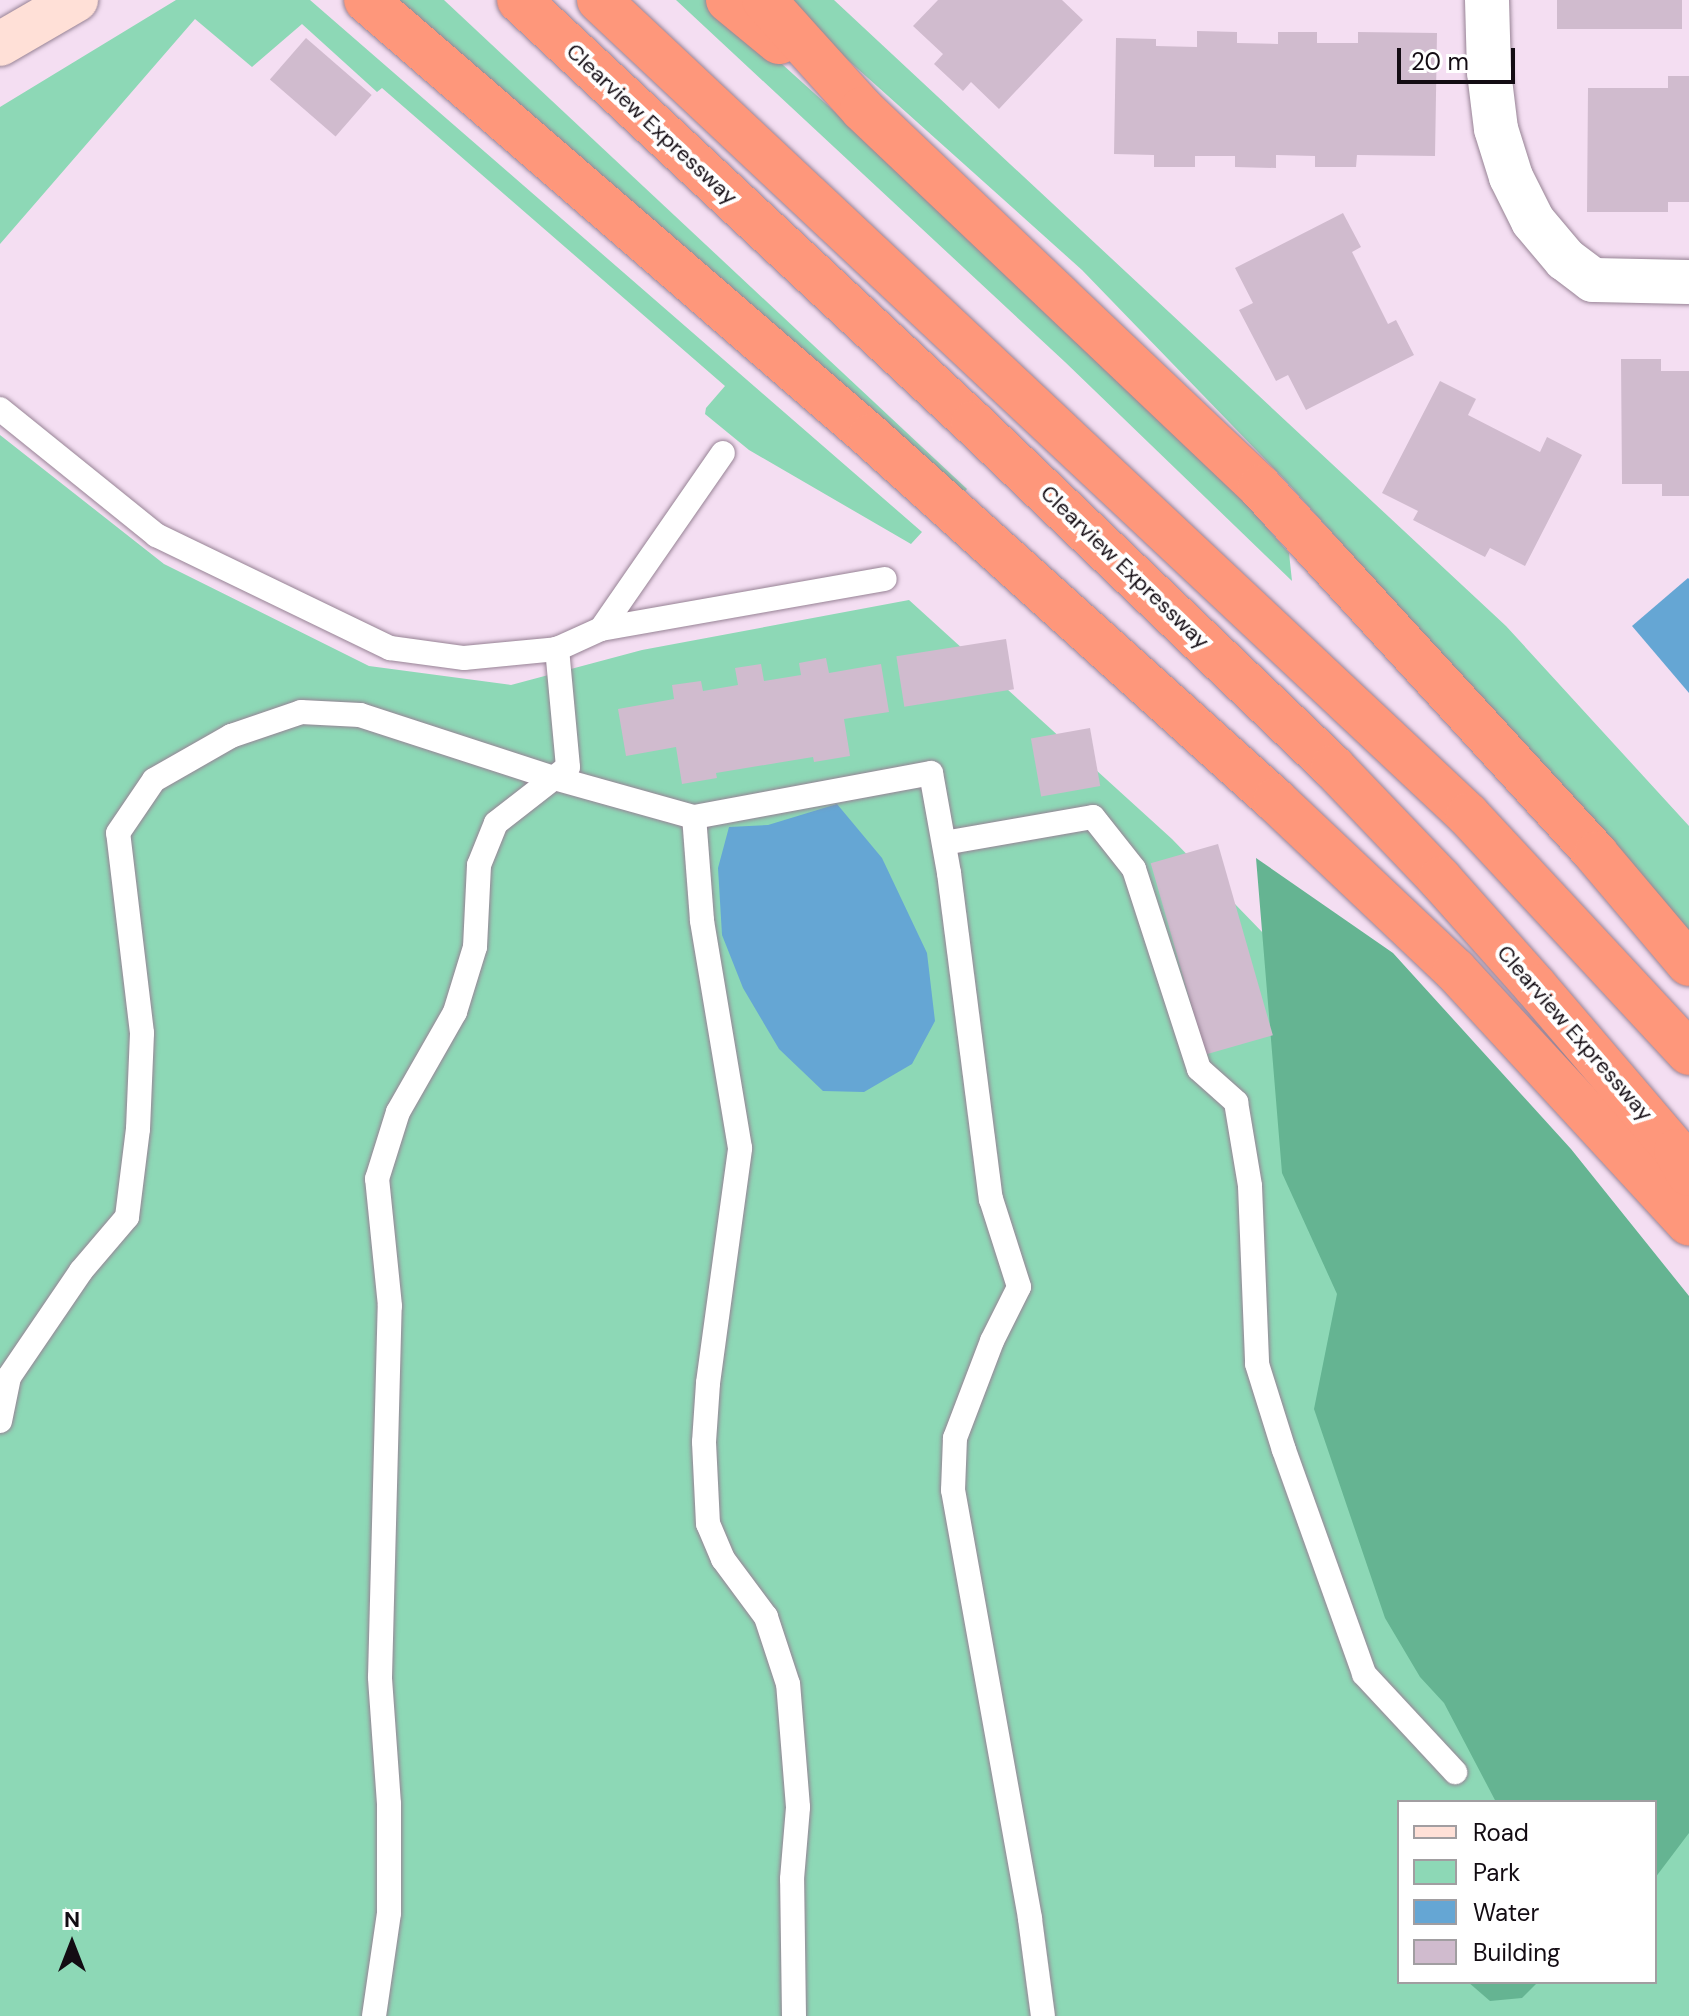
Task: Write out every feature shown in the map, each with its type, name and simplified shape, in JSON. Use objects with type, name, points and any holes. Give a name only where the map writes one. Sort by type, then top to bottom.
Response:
[{"type":"highway","points":[[366,0],[870,436],[1275,800],[1455,970],[1689,1224]]},
{"type":"highway","name":"Clearview Expressway","points":[[519,0],[973,423],[1333,767],[1440,879],[1545,998],[1676,1151],[1689,1174]]},
{"type":"highway","points":[[599,0],[1468,815],[1689,1053]]},
{"type":"highway","points":[[728,0],[862,109],[1260,487],[1574,830],[1689,964]]},
{"type":"highway","points":[[764,0],[862,109]]},
{"type":"street","points":[[0,44],[76,0]]},
{"type":"street","points":[[1487,0],[1496,129],[1511,177],[1533,221],[1565,259],[1593,280],[1689,282]]},
{"type":"lane","points":[[0,409],[156,535],[390,648],[464,658],[557,649],[601,629],[885,579]]},
{"type":"lane","points":[[601,629],[723,453]]},
{"type":"lane","points":[[374,2016],[389,1913],[389,1804],[380,1677],[390,1306],[377,1179],[398,1112],[455,1012],[475,947],[479,865],[496,823],[568,767],[557,649]]},
{"type":"lane","points":[[0,1421],[9,1377],[81,1271],[127,1217],[138,1129],[142,1033],[118,833],[154,780],[231,736],[301,712],[360,715],[554,778],[694,817],[931,773],[944,843],[991,1199],[1019,1287],[992,1341],[955,1438],[953,1490],[1028,1904],[1043,2016]]},
{"type":"lane","points":[[694,817],[702,920],[740,1148],[708,1383],[704,1442],[708,1524],[723,1559],[766,1617],[788,1684],[798,1807],[792,1879],[794,2016]]},
{"type":"lane","points":[[944,843],[1093,817],[1134,869],[1199,1069],[1236,1102],[1250,1186],[1257,1364],[1284,1450],[1364,1674],[1455,1772]]},
{"type":"green space","points":[[176,0],[310,0],[922,532],[911,544],[749,450],[705,414],[706,408],[725,386],[382,88],[377,92],[302,24],[252,67],[195,19],[0,244],[0,107]]},
{"type":"green space","points":[[393,0],[444,0],[967,489],[963,494]]},
{"type":"green space","points":[[676,0],[711,0],[1094,346],[1219,473],[1289,553],[1292,581],[1065,362]]},
{"type":"green space","points":[[786,0],[834,0],[1506,626],[1689,826],[1689,932],[1285,480],[1082,270],[791,9]]},
{"type":"green space","points":[[0,435],[164,564],[369,666],[511,685],[642,650],[909,600],[1172,839],[1645,1327],[1689,1387],[1689,2016],[0,2016]]},
{"type":"green space","points":[[1256,858],[1393,953],[1571,1149],[1689,1296],[1689,1833],[1657,1875],[1657,1800],[1495,1800],[1444,1703],[1420,1677],[1385,1618],[1314,1409],[1337,1294],[1282,1173]]},
{"type":"green space","points":[[1470,1984],[1536,1984],[1522,1998],[1490,2001]]},
{"type":"water","points":[[1689,579],[1689,693],[1632,626]]},
{"type":"water","points":[[837,804],[882,858],[927,953],[935,1021],[912,1064],[864,1092],[823,1091],[779,1049],[743,988],[722,935],[718,868],[729,827],[768,825]]},
{"type":"building","points":[[938,0],[1062,0],[1083,20],[999,109],[971,82],[963,91],[934,64],[943,54],[913,26]]},
{"type":"building","points":[[1557,0],[1682,0],[1682,29],[1557,29]]},
{"type":"building","points":[[1197,31],[1237,32],[1237,43],[1278,44],[1278,32],[1317,32],[1317,43],[1358,43],[1358,32],[1437,33],[1435,156],[1357,155],[1356,167],[1315,167],[1315,156],[1276,155],[1276,168],[1235,167],[1235,156],[1195,156],[1195,167],[1154,167],[1154,155],[1114,154],[1116,38],[1156,39],[1156,46],[1197,47]]},
{"type":"building","points":[[306,38],[372,95],[336,137],[270,80]]},
{"type":"building","points":[[1668,76],[1689,76],[1689,202],[1668,202],[1668,212],[1587,212],[1588,88],[1668,88]]},
{"type":"building","points":[[1343,213],[1361,247],[1352,252],[1388,324],[1396,320],[1414,355],[1306,410],[1288,375],[1276,381],[1239,310],[1253,303],[1235,268]]},
{"type":"building","points":[[1621,359],[1661,359],[1661,371],[1689,371],[1689,496],[1662,496],[1662,484],[1622,484]]},
{"type":"building","points":[[1440,381],[1476,399],[1468,415],[1540,452],[1547,437],[1582,455],[1525,566],[1490,548],[1485,557],[1413,520],[1418,511],[1382,493]]},
{"type":"building","points":[[1006,639],[1014,689],[904,707],[896,656]]},
{"type":"building","points":[[826,658],[829,673],[881,664],[889,712],[844,719],[850,756],[814,762],[813,757],[716,773],[717,778],[682,784],[676,747],[626,756],[618,709],[674,699],[672,685],[701,681],[703,691],[738,685],[735,668],[761,664],[764,681],[801,675],[799,663]]},
{"type":"building","points":[[1090,728],[1100,786],[1041,797],[1031,738]]},
{"type":"building","points":[[1218,844],[1273,1035],[1206,1055],[1151,863]]}]
